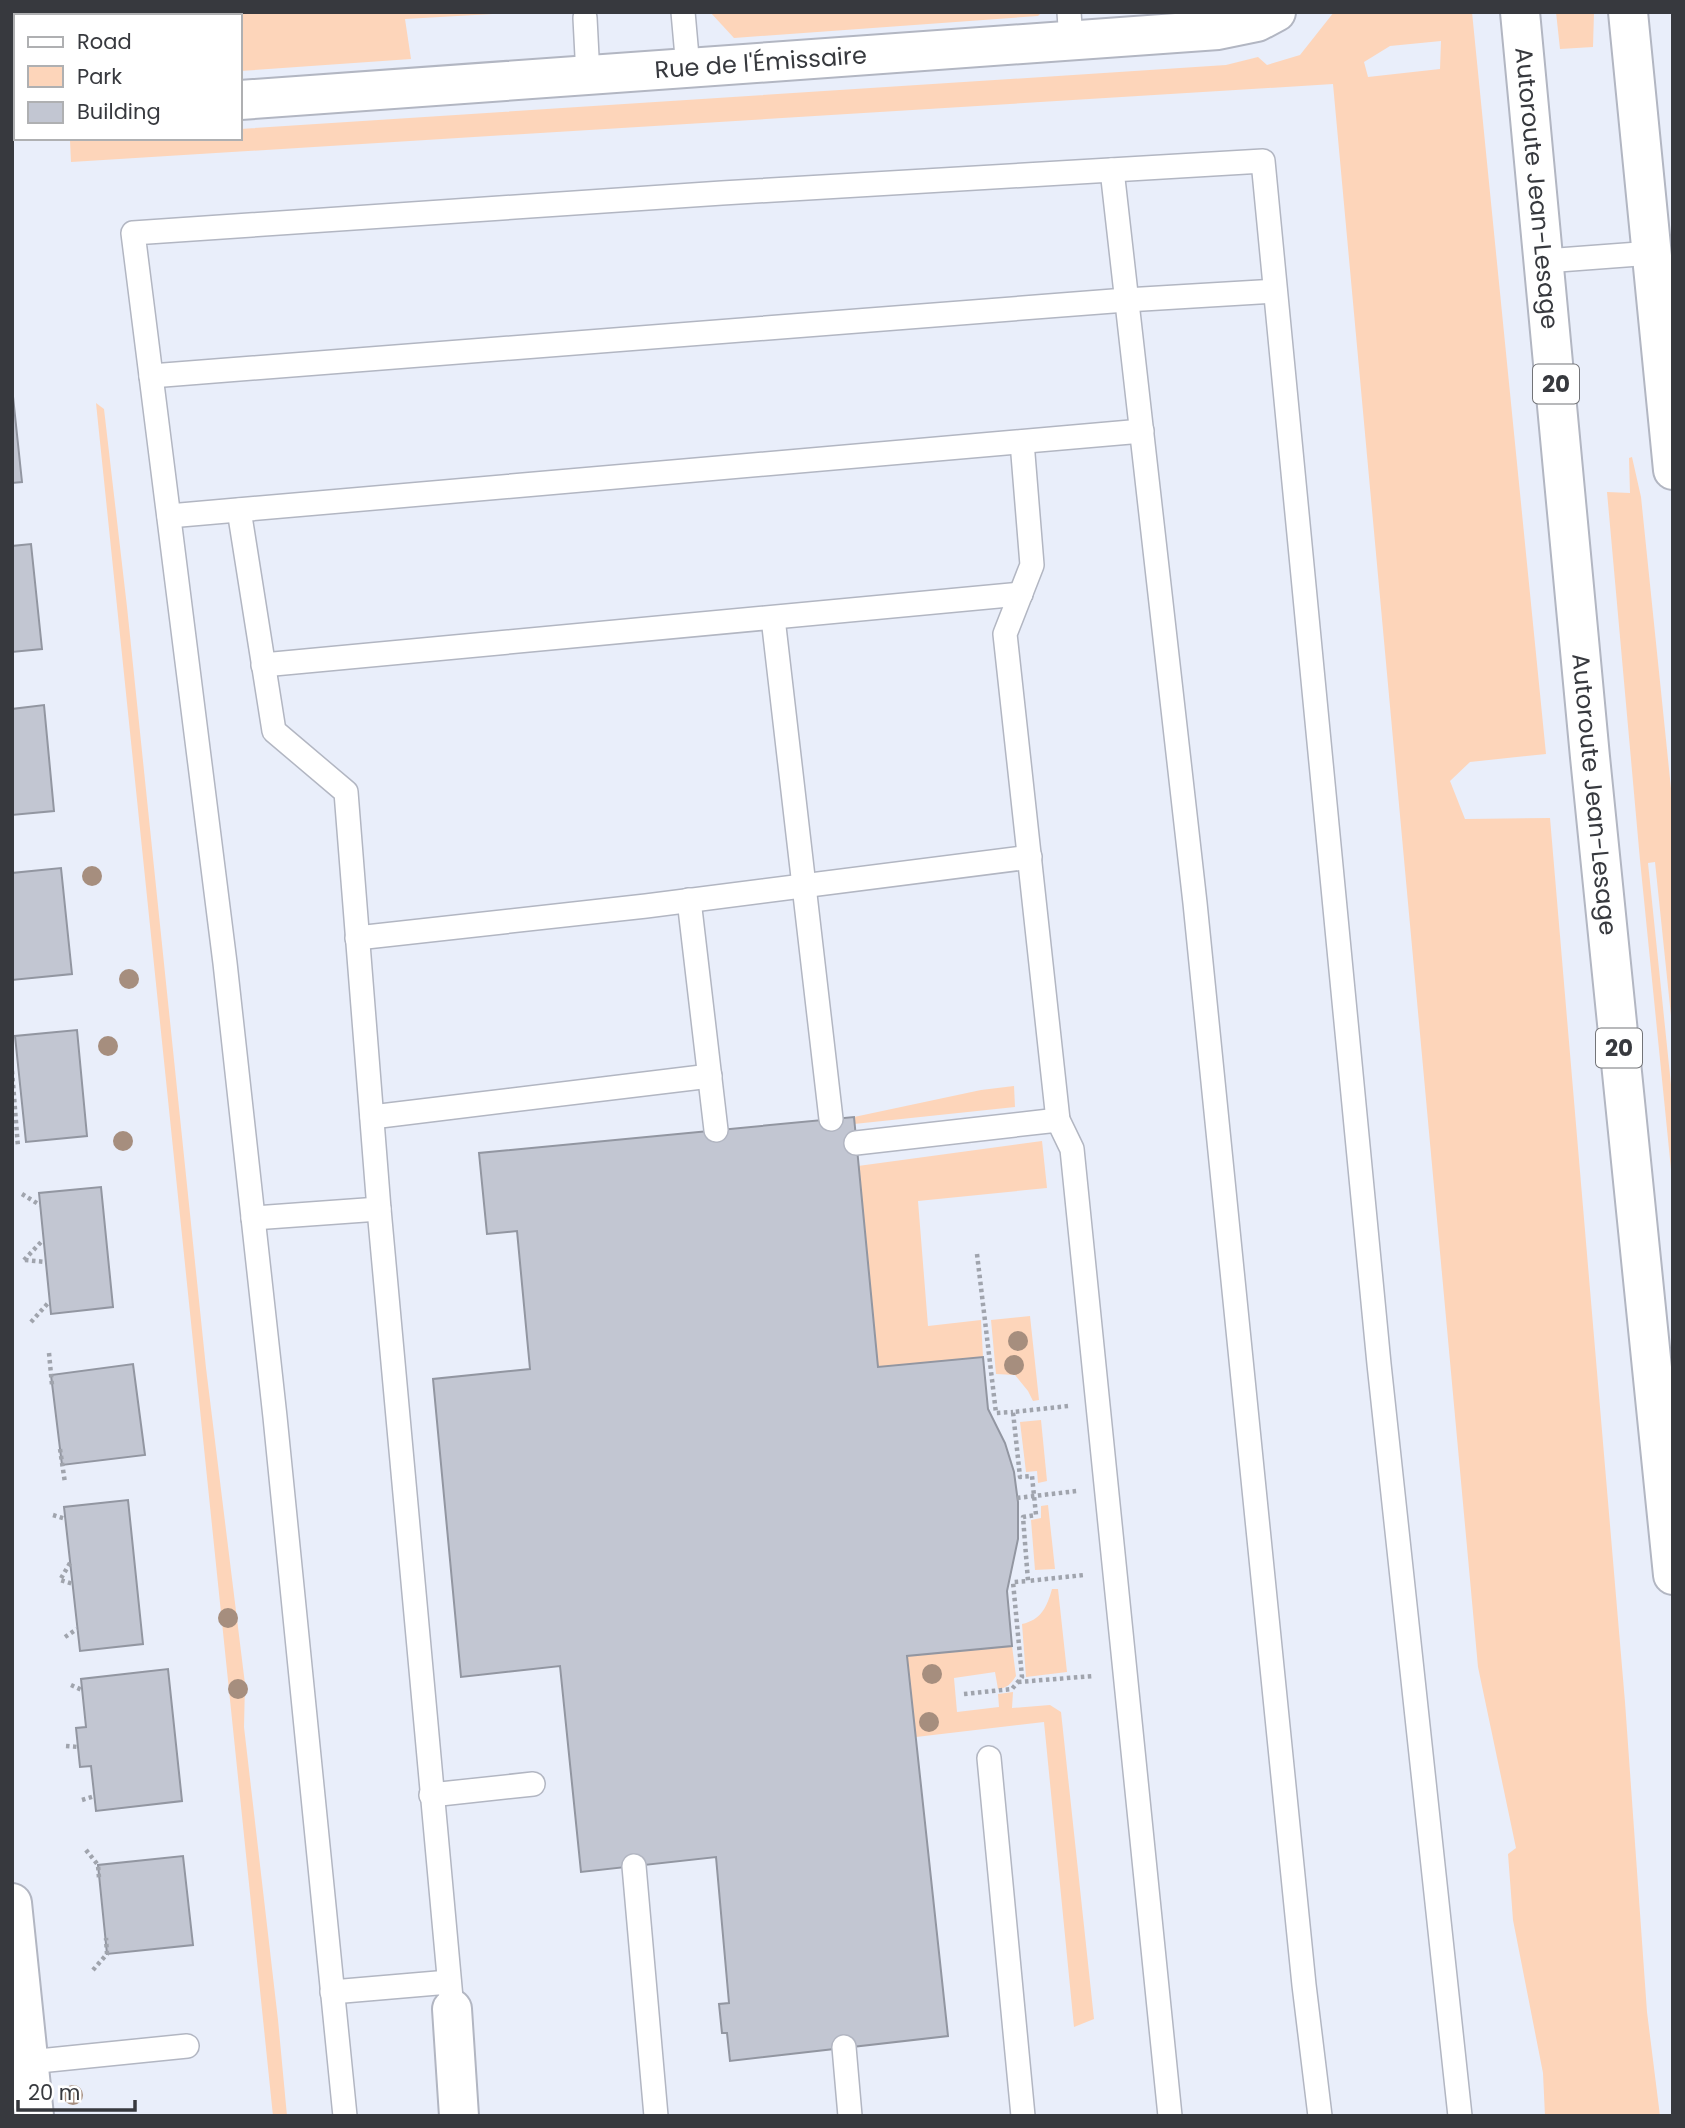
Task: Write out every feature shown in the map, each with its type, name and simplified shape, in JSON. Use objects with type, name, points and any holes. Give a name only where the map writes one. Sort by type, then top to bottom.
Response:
[{"type":"main road","name":"Rue de l'Émissaire","points":[[242,100],[688,68],[1070,27],[1232,29],[1257,22],[1276,12]]},
{"type":"main road","name":"Autoroute Jean-Lesage","points":[[1520,12],[1590,757],[1673,1575]]},
{"type":"main road","points":[[1628,12],[1673,470]]},
{"type":"main road","points":[[12,1903],[23,2058],[34,2116]]},
{"type":"main road","points":[[450,1995],[459,2116]]},
{"type":"lane","points":[[683,12],[688,68]]},
{"type":"lane","points":[[585,18],[588,76]]},
{"type":"lane","points":[[345,2116],[225,963],[133,233],[694,195],[1262,161],[1380,1378],[1460,2116]]},
{"type":"lane","points":[[1112,170],[1195,902],[1304,1984],[1320,2116]]},
{"type":"lane","points":[[1545,261],[1652,253]]},
{"type":"lane","points":[[151,376],[1126,300],[1275,291]]},
{"type":"lane","points":[[169,516],[1142,431]]},
{"type":"lane","points":[[1022,442],[1032,565],[1005,634],[1058,1120],[1072,1149],[1170,2116]]},
{"type":"lane","points":[[239,510],[274,731],[346,792],[379,1209],[450,1995],[332,1992]]},
{"type":"lane","points":[[263,665],[1021,594]]},
{"type":"lane","points":[[773,618],[831,1119]]},
{"type":"lane","points":[[357,938],[1030,857]]},
{"type":"lane","points":[[689,900],[716,1130]]},
{"type":"lane","points":[[372,1117],[709,1076]]},
{"type":"lane","points":[[856,1143],[1058,1120]]},
{"type":"lane","points":[[253,1218],[379,1209]]},
{"type":"lane","points":[[989,1758],[1023,2116]]},
{"type":"lane","points":[[431,1795],[533,1784]]},
{"type":"lane","points":[[634,1866],[656,2116]]},
{"type":"lane","points":[[23,2058],[187,2046]]},
{"type":"lane","points":[[844,2047],[850,2116]]},
{"type":"path","points":[[12,1071],[17,1089],[18,1147]]},
{"type":"path","points":[[22,1194],[40,1205]]},
{"type":"path","points":[[43,1240],[24,1260],[46,1262]]},
{"type":"path","points":[[977,1254],[996,1413],[1039,1409]]},
{"type":"path","points":[[31,1322],[49,1302]]},
{"type":"path","points":[[49,1353],[52,1385]]},
{"type":"path","points":[[1013,1412],[1020,1477],[1032,1476],[1036,1515],[1023,1517],[1028,1581]]},
{"type":"path","points":[[60,1449],[65,1483]]},
{"type":"path","points":[[1017,1498],[1048,1494]]},
{"type":"path","points":[[53,1515],[66,1519]]},
{"type":"path","points":[[70,1563],[60,1580],[73,1584]]},
{"type":"path","points":[[964,1694],[1012,1689],[1022,1677],[1013,1582],[1056,1578]]},
{"type":"path","points":[[65,1637],[77,1629]]},
{"type":"path","points":[[1017,1682],[1068,1678]]},
{"type":"path","points":[[71,1685],[82,1690]]},
{"type":"path","points":[[66,1746],[78,1747]]},
{"type":"path","points":[[82,1800],[95,1796]]},
{"type":"path","points":[[86,1850],[98,1865],[99,1878]]},
{"type":"path","points":[[93,1970],[107,1954],[106,1938]]},
{"type":"green space","points":[[529,12],[405,19],[411,59],[242,71],[242,14],[53,14]]},
{"type":"green space","points":[[710,12],[1042,12],[1038,16],[734,38]]},
{"type":"green space","points":[[1334,12],[1472,12],[1546,754],[1470,762],[1450,781],[1465,819],[1550,818],[1625,1702],[1647,2012],[1660,2116],[1545,2116],[1543,2073],[1513,1920],[1508,1854],[1516,1848],[1478,1667],[1333,84],[71,162],[70,140],[242,140],[242,129],[1226,65],[1258,57],[1267,65],[1300,55]],"holes":[[[1441,41],[1440,69],[1368,77],[1364,62],[1390,46]]]},
{"type":"green space","points":[[1556,12],[1594,12],[1593,47],[1560,49]]},
{"type":"green space","points":[[96,403],[104,409],[127,607],[206,1368],[245,1684],[244,1727],[287,2116],[273,2116]]},
{"type":"green space","points":[[1632,457],[1641,497],[1673,808],[1673,1035],[1655,862],[1648,863],[1673,1104],[1673,1189],[1607,492],[1630,493],[1629,458]]},
{"type":"green space","points":[[1014,1086],[1015,1107],[854,1124],[854,1117],[981,1090]]},
{"type":"green space","points":[[1042,1141],[1047,1188],[918,1201],[928,1326],[981,1320],[983,1357],[878,1367],[858,1166]]},
{"type":"green space","points":[[1030,1316],[1039,1400],[1033,1401],[1015,1375],[996,1374],[991,1320]]},
{"type":"green space","points":[[1041,1420],[1047,1481],[1038,1483],[1037,1471],[1026,1472],[1020,1422]]},
{"type":"green space","points":[[1048,1505],[1055,1569],[1035,1570],[1031,1520],[1041,1518],[1041,1506]]},
{"type":"green space","points":[[1052,1589],[1058,1589],[1067,1672],[1026,1677],[1022,1624],[1039,1616]]},
{"type":"green space","points":[[1012,1646],[1016,1676],[1006,1687],[998,1689],[995,1672],[954,1678],[957,1712],[999,1707],[998,1694],[1013,1692],[1012,1708],[1050,1705],[1061,1712],[1094,2019],[1074,2027],[1044,1722],[916,1737],[907,1656]]},
{"type":"building","points":[[12,387],[22,482],[12,483]]},
{"type":"building","points":[[31,544],[42,649],[12,652],[12,546]]},
{"type":"building","points":[[44,705],[54,811],[12,815],[12,709]]},
{"type":"building","points":[[61,868],[72,974],[12,980],[12,873]]},
{"type":"building","points":[[77,1030],[87,1136],[26,1142],[15,1036]]},
{"type":"building","points":[[854,1117],[878,1367],[983,1357],[988,1409],[1005,1443],[1014,1472],[1018,1502],[1018,1539],[1007,1591],[1012,1646],[907,1656],[948,2036],[730,2061],[727,2033],[722,2033],[719,2004],[729,2003],[716,1857],[581,1872],[560,1666],[461,1677],[433,1379],[530,1369],[517,1231],[487,1234],[479,1153]]},
{"type":"building","points":[[101,1187],[113,1307],[51,1314],[39,1193]]},
{"type":"building","points":[[133,1364],[145,1455],[62,1465],[51,1375]]},
{"type":"building","points":[[128,1500],[143,1644],[80,1651],[64,1507]]},
{"type":"building","points":[[168,1669],[182,1801],[96,1811],[91,1766],[80,1767],[76,1728],[86,1727],[81,1679]]},
{"type":"building","points":[[183,1856],[193,1945],[107,1954],[98,1865]]}]
